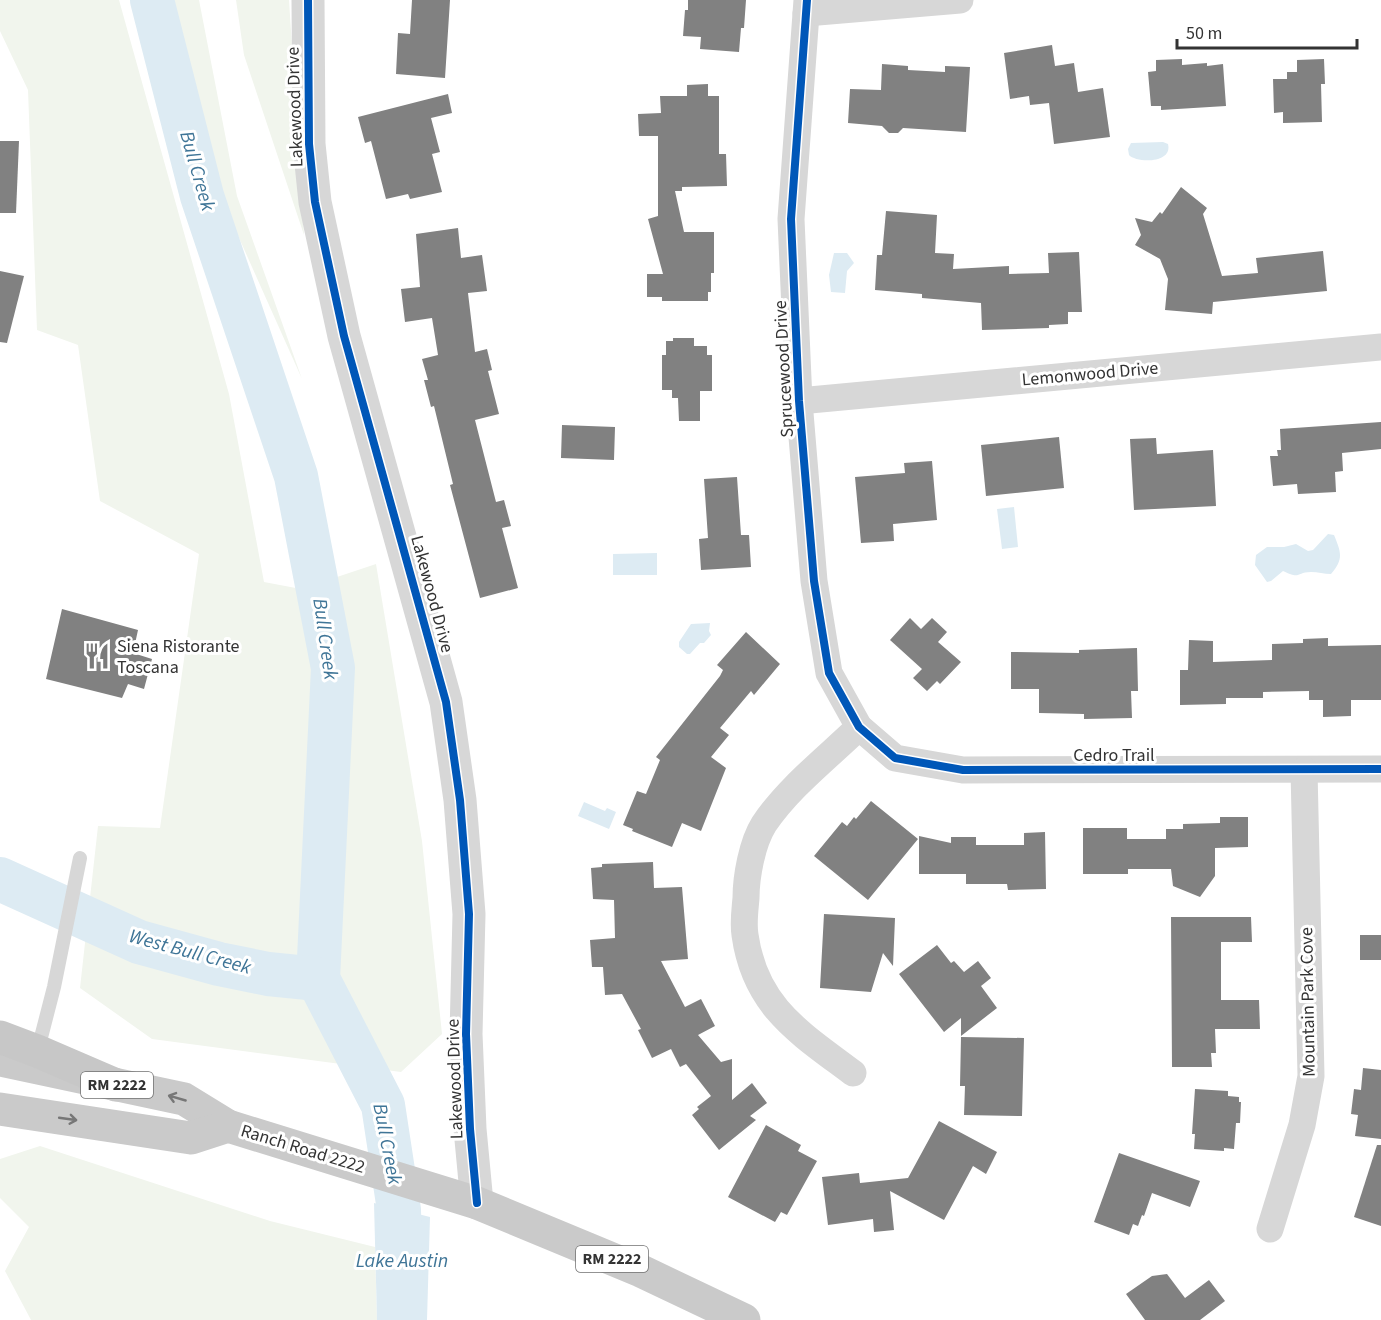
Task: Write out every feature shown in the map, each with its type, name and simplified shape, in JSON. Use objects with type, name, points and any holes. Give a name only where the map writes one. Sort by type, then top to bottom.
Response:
[{"type":"highway","points":[[0,1038],[36,1059],[116,1085]]},
{"type":"main road","points":[[0,1060],[36,1059]]},
{"type":"main road","name":"Ranch Road 2222","points":[[116,1085],[184,1099],[228,1126],[477,1203],[641,1271],[744,1320]]},
{"type":"main road","name":"Ranch Road 2222","points":[[5,1110],[191,1138],[228,1126]]},
{"type":"street","name":"Lakewood Drive","points":[[308,0],[309,144],[315,202],[344,336],[446,702],[460,800],[469,914],[466,1034],[470,1129],[477,1203]]},
{"type":"street","points":[[806,7],[960,0]]},
{"type":"street","name":"Sprucewood Drive","points":[[806,7],[791,219],[799,401],[814,581],[829,674],[860,727]]},
{"type":"street","name":"Lemonwood Drive","points":[[799,401],[1381,347]]},
{"type":"street","points":[[853,1073],[791,1026],[767,998],[753,967],[745,934],[746,874],[763,826],[787,796],[860,727]]},
{"type":"street","name":"Cedro Trail","points":[[860,727],[895,758],[963,770],[1381,769]]},
{"type":"street","name":"Mountain Park Cove","points":[[1270,1229],[1302,1125],[1311,1076],[1304,770]]},
{"type":"lane","points":[[36,1059],[54,987],[80,858]]},
{"type":"shaded area","points":[[0,0],[119,0],[229,394],[264,582],[301,589],[376,564],[422,841],[442,1034],[401,1072],[152,1039],[80,988],[98,826],[160,828],[199,554],[100,501],[78,345],[37,330],[28,90],[0,31]]},
{"type":"shaded area","points":[[172,0],[199,0],[237,196],[302,379],[219,193]]},
{"type":"shaded area","points":[[236,0],[289,0],[304,235],[244,55]]},
{"type":"shaded area","points":[[40,1146],[270,1221],[375,1247],[377,1320],[31,1320],[5,1271],[29,1227],[0,1198],[0,1159]]},
{"type":"water","points":[[1163,142],[1168,144],[1168,151],[1160,158],[1146,160],[1129,155],[1128,149],[1131,143]]},
{"type":"water","points":[[834,253],[847,253],[854,263],[847,271],[845,293],[831,292],[829,275]]},
{"type":"water","points":[[1014,507],[1018,547],[1002,549],[997,509]]},
{"type":"water","points":[[1328,534],[1334,535],[1340,555],[1340,560],[1331,574],[1306,572],[1296,575],[1283,571],[1267,582],[1255,565],[1256,555],[1267,547],[1296,544],[1308,551],[1313,550]]},
{"type":"water","points":[[657,553],[657,575],[613,575],[613,554]]},
{"type":"water","points":[[710,623],[711,635],[690,654],[679,647],[679,642],[691,624]]},
{"type":"water","points":[[584,802],[605,811],[607,808],[616,812],[609,829],[578,816]]},
{"type":"water","name":"Lake Austin","points":[[374,1203],[430,1217],[427,1320],[377,1320]]},
{"type":"building","points":[[412,0],[450,0],[445,78],[396,74],[398,33],[410,34]]},
{"type":"building","points":[[688,0],[746,0],[739,52],[700,49],[701,37],[683,36]]},
{"type":"building","points":[[1052,45],[1055,66],[1074,63],[1078,92],[1103,88],[1110,137],[1054,144],[1049,103],[1030,105],[1029,96],[1010,99],[1004,53]]},
{"type":"building","points":[[1182,59],[1182,65],[1223,64],[1226,106],[1161,110],[1161,106],[1151,106],[1148,72],[1156,71],[1156,60]]},
{"type":"building","points":[[1324,59],[1325,84],[1321,84],[1322,122],[1283,123],[1283,112],[1274,113],[1273,79],[1287,79],[1287,72],[1297,72],[1297,60]]},
{"type":"building","points":[[882,64],[908,66],[908,70],[945,72],[945,66],[970,67],[966,132],[903,128],[898,133],[889,133],[882,126],[848,123],[850,89],[881,90]]},
{"type":"building","points":[[708,84],[708,96],[719,96],[719,154],[726,154],[727,186],[682,187],[682,191],[675,191],[684,232],[714,232],[714,273],[711,273],[711,292],[708,292],[708,301],[662,301],[662,297],[647,297],[647,274],[663,274],[648,219],[658,216],[658,136],[639,136],[638,114],[661,113],[660,96],[687,96],[687,85]]},
{"type":"building","points":[[448,94],[452,113],[431,118],[440,152],[432,154],[442,192],[410,199],[408,194],[386,199],[371,141],[365,143],[358,117]]},
{"type":"building","points":[[0,141],[19,141],[16,213],[0,213]]},
{"type":"building","points":[[1181,187],[1207,208],[1203,214],[1222,276],[1258,273],[1256,258],[1323,251],[1327,291],[1213,302],[1212,314],[1165,310],[1168,279],[1160,259],[1135,245],[1141,235],[1135,218],[1152,222],[1160,212],[1162,214]]},
{"type":"building","points":[[886,211],[937,215],[935,253],[954,254],[953,269],[1009,266],[1009,274],[1049,273],[1048,253],[1079,252],[1082,312],[1068,312],[1068,324],[1049,325],[1049,328],[982,330],[981,303],[922,298],[922,294],[875,290],[877,255],[882,255]]},
{"type":"building","points":[[458,228],[461,258],[482,255],[487,291],[468,293],[475,352],[487,349],[492,370],[488,371],[499,414],[475,420],[496,502],[504,500],[511,526],[502,528],[518,588],[480,598],[450,485],[453,484],[434,406],[431,407],[424,380],[428,380],[422,359],[438,355],[432,318],[405,322],[401,289],[420,287],[416,234]]},
{"type":"building","points":[[0,271],[24,276],[7,343],[0,342]]},
{"type":"building","points":[[673,338],[694,338],[694,346],[707,346],[707,355],[712,355],[712,391],[700,391],[700,421],[679,421],[678,398],[672,398],[672,390],[662,390],[662,355],[666,355],[666,341],[673,341]]},
{"type":"building","points":[[1381,422],[1381,449],[1342,453],[1343,471],[1335,472],[1336,492],[1298,494],[1297,484],[1273,486],[1270,456],[1278,456],[1277,450],[1281,450],[1280,429]]},
{"type":"building","points":[[562,425],[615,427],[614,460],[561,458]]},
{"type":"building","points":[[1059,437],[1064,488],[986,496],[981,445]]},
{"type":"building","points":[[1156,438],[1157,454],[1213,450],[1216,506],[1134,510],[1130,439]]},
{"type":"building","points":[[932,461],[937,520],[893,524],[894,541],[861,543],[855,477],[905,473],[904,463]]},
{"type":"building","points":[[737,477],[741,535],[749,535],[751,567],[701,570],[699,539],[708,538],[704,479]]},
{"type":"building","name":"Siena Ristorante Toscana","points":[[62,609],[138,630],[133,653],[152,659],[144,689],[128,684],[122,698],[46,679]]},
{"type":"building","points":[[910,618],[921,629],[932,618],[947,632],[938,642],[961,662],[940,684],[937,681],[927,691],[913,678],[922,669],[890,640]]},
{"type":"building","points":[[746,632],[780,664],[754,695],[751,691],[720,728],[729,735],[711,757],[726,768],[701,831],[682,823],[672,847],[632,831],[633,829],[623,825],[637,791],[646,794],[660,760],[656,757],[720,676],[723,670],[717,665]]},
{"type":"building","points":[[1328,638],[1328,646],[1381,645],[1381,700],[1351,700],[1351,716],[1323,717],[1323,700],[1309,700],[1309,691],[1263,692],[1263,698],[1226,698],[1226,704],[1180,705],[1180,670],[1188,670],[1189,640],[1213,641],[1213,662],[1272,660],[1272,644],[1303,643],[1303,639]]},
{"type":"building","points":[[1137,648],[1138,691],[1131,691],[1132,718],[1084,719],[1084,714],[1039,713],[1039,689],[1011,689],[1011,652],[1079,653],[1079,650]]},
{"type":"building","points":[[871,801],[918,839],[868,900],[814,856],[842,822],[847,826]]},
{"type":"building","points":[[1220,817],[1248,817],[1248,847],[1215,848],[1215,876],[1200,897],[1173,886],[1171,869],[1128,869],[1128,874],[1083,874],[1083,828],[1127,828],[1127,839],[1166,839],[1166,829],[1183,829],[1183,824],[1220,823]]},
{"type":"building","points":[[1045,832],[1046,889],[1008,890],[1007,884],[966,884],[966,874],[919,874],[919,836],[951,843],[951,837],[976,837],[976,845],[1024,845],[1024,833]]},
{"type":"building","points":[[653,862],[654,888],[682,887],[688,959],[661,961],[685,1007],[701,999],[715,1026],[698,1035],[721,1062],[732,1059],[732,1100],[752,1083],[767,1103],[750,1116],[756,1120],[719,1150],[692,1115],[699,1109],[697,1107],[711,1096],[686,1064],[680,1067],[671,1049],[652,1058],[638,1030],[641,1029],[622,994],[605,995],[603,967],[592,967],[590,940],[615,938],[614,900],[593,899],[591,868],[602,867],[602,864]]},
{"type":"building","points":[[824,914],[895,918],[893,966],[883,953],[871,992],[820,988]]},
{"type":"building","points":[[1171,917],[1251,917],[1252,942],[1221,942],[1221,1000],[1259,1000],[1260,1029],[1215,1029],[1216,1053],[1211,1053],[1212,1067],[1172,1067]]},
{"type":"building","points":[[1360,935],[1381,935],[1381,960],[1360,960]]},
{"type":"building","points":[[937,945],[951,963],[954,961],[964,972],[978,961],[991,978],[981,986],[997,1008],[961,1036],[961,1018],[944,1032],[899,974]]},
{"type":"building","points":[[961,1037],[1024,1038],[1022,1116],[964,1115],[965,1086],[960,1086]]},
{"type":"building","points":[[1363,1068],[1381,1070],[1381,1139],[1355,1136],[1358,1115],[1351,1114],[1354,1089],[1361,1090]]},
{"type":"building","points":[[1195,1089],[1228,1091],[1228,1096],[1239,1097],[1239,1102],[1241,1102],[1240,1123],[1236,1123],[1234,1149],[1224,1148],[1224,1151],[1194,1149],[1195,1134],[1192,1134]]},
{"type":"building","points":[[939,1121],[997,1152],[986,1174],[973,1166],[944,1220],[890,1191],[894,1230],[874,1232],[873,1219],[828,1225],[822,1177],[859,1173],[860,1183],[908,1178]]},
{"type":"building","points":[[766,1125],[801,1145],[798,1151],[817,1161],[787,1215],[781,1212],[775,1222],[728,1197]]},
{"type":"building","points":[[1377,1145],[1381,1145],[1381,1226],[1354,1217]]},
{"type":"building","points":[[1119,1153],[1200,1181],[1190,1207],[1152,1193],[1144,1216],[1142,1215],[1138,1226],[1133,1224],[1129,1235],[1094,1222]]},
{"type":"building","points":[[1167,1274],[1185,1298],[1209,1280],[1225,1301],[1200,1320],[1145,1320],[1126,1294],[1152,1276]]},
{"type":"waterway","name":"Bull Creek","points":[[152,0],[202,196],[296,476],[333,668],[318,979],[383,1105],[399,1210],[402,1320]]},
{"type":"waterway","name":"West Bull Creek","points":[[0,879],[139,942],[219,964],[268,974],[318,979]]},
{"type":"cycle path","points":[[308,0],[309,144],[315,202],[344,336],[446,702],[460,800],[469,914],[466,1034],[470,1129],[477,1203]]},
{"type":"cycle path","points":[[807,0],[791,219],[799,401],[814,581],[829,673],[859,727],[895,758],[963,770],[1381,769]]},
{"type":"place","name":"Siena Ristorante Toscana","points":[[97,656]]}]
